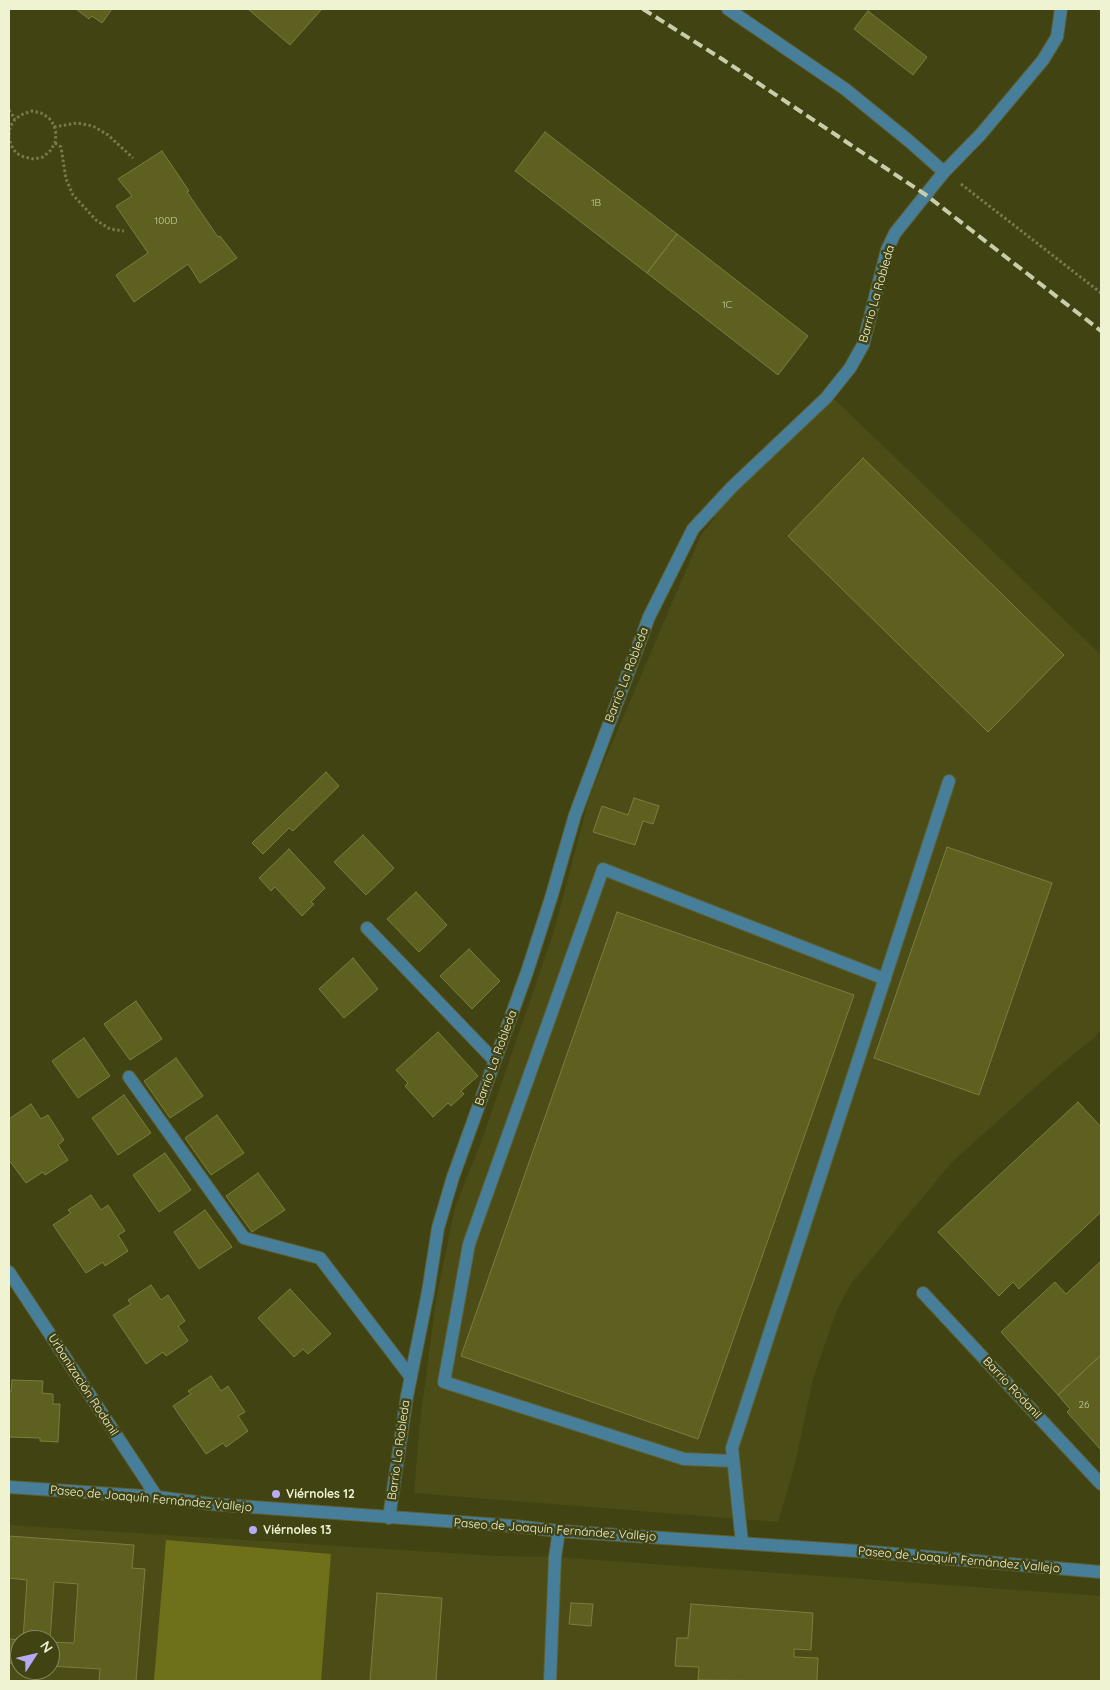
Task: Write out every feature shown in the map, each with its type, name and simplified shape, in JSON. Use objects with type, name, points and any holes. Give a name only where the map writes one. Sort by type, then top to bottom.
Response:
[{"type":"street","points":[[728,9],[845,90],[910,141],[944,172]]},
{"type":"street","name":"Barrio La Robleda","points":[[389,1518],[410,1376],[428,1292],[438,1228],[453,1177],[548,907],[574,815],[649,617],[693,529],[732,487],[826,398],[850,368],[863,345],[887,250],[896,233],[907,216],[944,172],[982,134],[1044,60],[1057,37],[1061,9]]},
{"type":"street","points":[[742,1543],[732,1448],[949,781]]},
{"type":"street","points":[[734,1461],[684,1459],[444,1382],[470,1244],[602,869],[885,979]]},
{"type":"street","points":[[366,928],[495,1060]]},
{"type":"street","points":[[129,1077],[244,1238],[320,1258],[410,1376]]},
{"type":"street","name":"Urbanización Rodanil","points":[[9,1272],[157,1497]]},
{"type":"street","name":"Barrio Rodanil","points":[[923,1293],[1101,1484]]},
{"type":"street","name":"Paseo de Joaquín Fernández Vallejo","points":[[9,1487],[157,1497],[211,1504],[514,1526],[558,1531],[872,1552],[1101,1572]]},
{"type":"street","points":[[550,1681],[555,1557],[558,1531]]},
{"type":"path","points":[[9,110],[15,119]]},
{"type":"path","points":[[32,111],[40,113],[48,118],[54,127],[56,134],[55,143],[43,157],[34,159],[24,157],[16,153],[11,145],[10,127],[15,119],[22,114],[32,111]]},
{"type":"path","points":[[54,127],[76,124],[93,126],[108,135],[133,158]]},
{"type":"path","points":[[55,143],[61,147],[66,179],[73,194],[96,220],[110,229],[124,231]]},
{"type":"path","points":[[944,172],[1101,293]]},
{"type":"shaded area","points":[[831,396],[1101,655],[1101,1029],[1095,1037],[1058,1067],[952,1162],[850,1285],[836,1312],[813,1379],[795,1464],[778,1522],[414,1493],[420,1422],[436,1301],[455,1207],[483,1137],[554,931],[590,795],[701,535],[715,518],[712,513]]},
{"type":"shaded area","points":[[9,1525],[496,1556],[555,1557],[1101,1596],[1101,1681],[9,1681]]},
{"type":"shaded area","points":[[166,1540],[331,1554],[321,1681],[154,1680]]},
{"type":"building","points":[[76,9],[112,9],[102,23],[92,16],[89,19]]},
{"type":"building","points":[[248,9],[319,9],[321,10],[290,45]]},
{"type":"building","points":[[868,11],[927,57],[913,75],[854,29]]},
{"type":"building","points":[[545,132],[677,234],[647,273],[515,171]]},
{"type":"building","points":[[162,151],[218,237],[220,236],[237,258],[200,283],[188,264],[134,302],[116,275],[148,253],[116,206],[132,196],[118,179]]},
{"type":"building","points":[[677,234],[808,336],[778,375],[647,273]]},
{"type":"building","points":[[863,458],[1064,655],[988,732],[788,536]]},
{"type":"building","points":[[326,772],[339,786],[293,831],[289,828],[263,854],[252,843]]},
{"type":"building","points":[[634,798],[659,806],[653,824],[643,821],[635,845],[593,832],[602,806],[628,815]]},
{"type":"building","points":[[363,835],[394,868],[366,895],[334,862]]},
{"type":"building","points":[[947,847],[1052,883],[979,1095],[874,1058]]},
{"type":"building","points":[[289,849],[325,888],[311,902],[314,904],[302,916],[275,887],[271,891],[259,878]]},
{"type":"building","points":[[416,892],[447,925],[419,952],[387,919]]},
{"type":"building","points":[[617,912],[854,995],[698,1439],[461,1356]]},
{"type":"building","points":[[469,949],[500,981],[472,1009],[440,976]]},
{"type":"building","points":[[353,958],[378,989],[344,1018],[319,989]]},
{"type":"building","points":[[136,1001],[162,1039],[130,1060],[104,1024]]},
{"type":"building","points":[[438,1032],[478,1076],[461,1091],[464,1094],[451,1106],[448,1103],[433,1117],[405,1086],[408,1083],[396,1070]]},
{"type":"building","points":[[84,1038],[110,1076],[78,1098],[52,1061]]},
{"type":"building","points":[[176,1058],[203,1096],[170,1118],[144,1081]]},
{"type":"building","points":[[124,1095],[151,1133],[118,1155],[92,1118]]},
{"type":"building","points":[[1078,1102],[1101,1127],[1101,1212],[1019,1289],[1013,1282],[999,1296],[938,1232]]},
{"type":"building","points":[[31,1104],[41,1119],[48,1115],[64,1140],[58,1145],[68,1160],[45,1175],[43,1172],[26,1183],[9,1160],[9,1119]]},
{"type":"building","points":[[217,1115],[244,1153],[211,1175],[185,1138]]},
{"type":"building","points":[[165,1153],[191,1190],[159,1212],[133,1175]]},
{"type":"building","points":[[258,1173],[285,1210],[252,1232],[226,1196]]},
{"type":"building","points":[[91,1195],[101,1210],[108,1205],[125,1231],[118,1235],[128,1251],[105,1266],[103,1262],[86,1273],[53,1225],[71,1213],[68,1210]]},
{"type":"building","points":[[205,1210],[232,1247],[199,1269],[174,1232]]},
{"type":"building","points":[[1101,1261],[1101,1355],[1058,1395],[1001,1332],[1055,1282],[1066,1294]]},
{"type":"building","points":[[151,1285],[161,1300],[168,1295],[185,1321],[178,1326],[188,1341],[166,1356],[163,1352],[146,1364],[113,1315],[131,1304],[128,1300]]},
{"type":"building","points":[[290,1289],[331,1334],[308,1354],[303,1349],[294,1357],[258,1318]]},
{"type":"building","points":[[1101,1355],[1101,1450],[1067,1412],[1070,1409],[1058,1395]]},
{"type":"building","points":[[211,1376],[221,1391],[228,1386],[245,1412],[238,1416],[248,1431],[226,1447],[223,1443],[206,1454],[173,1406],[191,1394],[188,1391]]},
{"type":"building","points":[[12,1380],[43,1381],[42,1393],[53,1394],[53,1404],[60,1404],[58,1442],[40,1441],[40,1438],[10,1437],[9,1440],[9,1391],[11,1392]]},
{"type":"building","points":[[9,1536],[134,1545],[132,1568],[145,1569],[136,1681],[99,1681],[100,1669],[60,1667],[60,1642],[74,1643],[78,1584],[54,1582],[51,1630],[24,1630],[27,1580],[9,1578]]},
{"type":"building","points":[[377,1593],[442,1598],[436,1681],[370,1681]]},
{"type":"building","points":[[571,1603],[593,1604],[591,1626],[569,1624]]},
{"type":"building","points":[[691,1604],[813,1613],[811,1650],[794,1649],[794,1657],[818,1658],[817,1681],[698,1680],[699,1667],[675,1666],[677,1638],[688,1638]]},
{"type":"building","points":[[10,1639],[10,1663],[9,1663]]},
{"type":"railway","points":[[643,9],[722,59],[926,195],[1101,331]]},
{"type":"place","name":"Viérnoles 12","points":[[276,1494]]},
{"type":"place","name":"Viérnoles 13","points":[[253,1530]]}]
